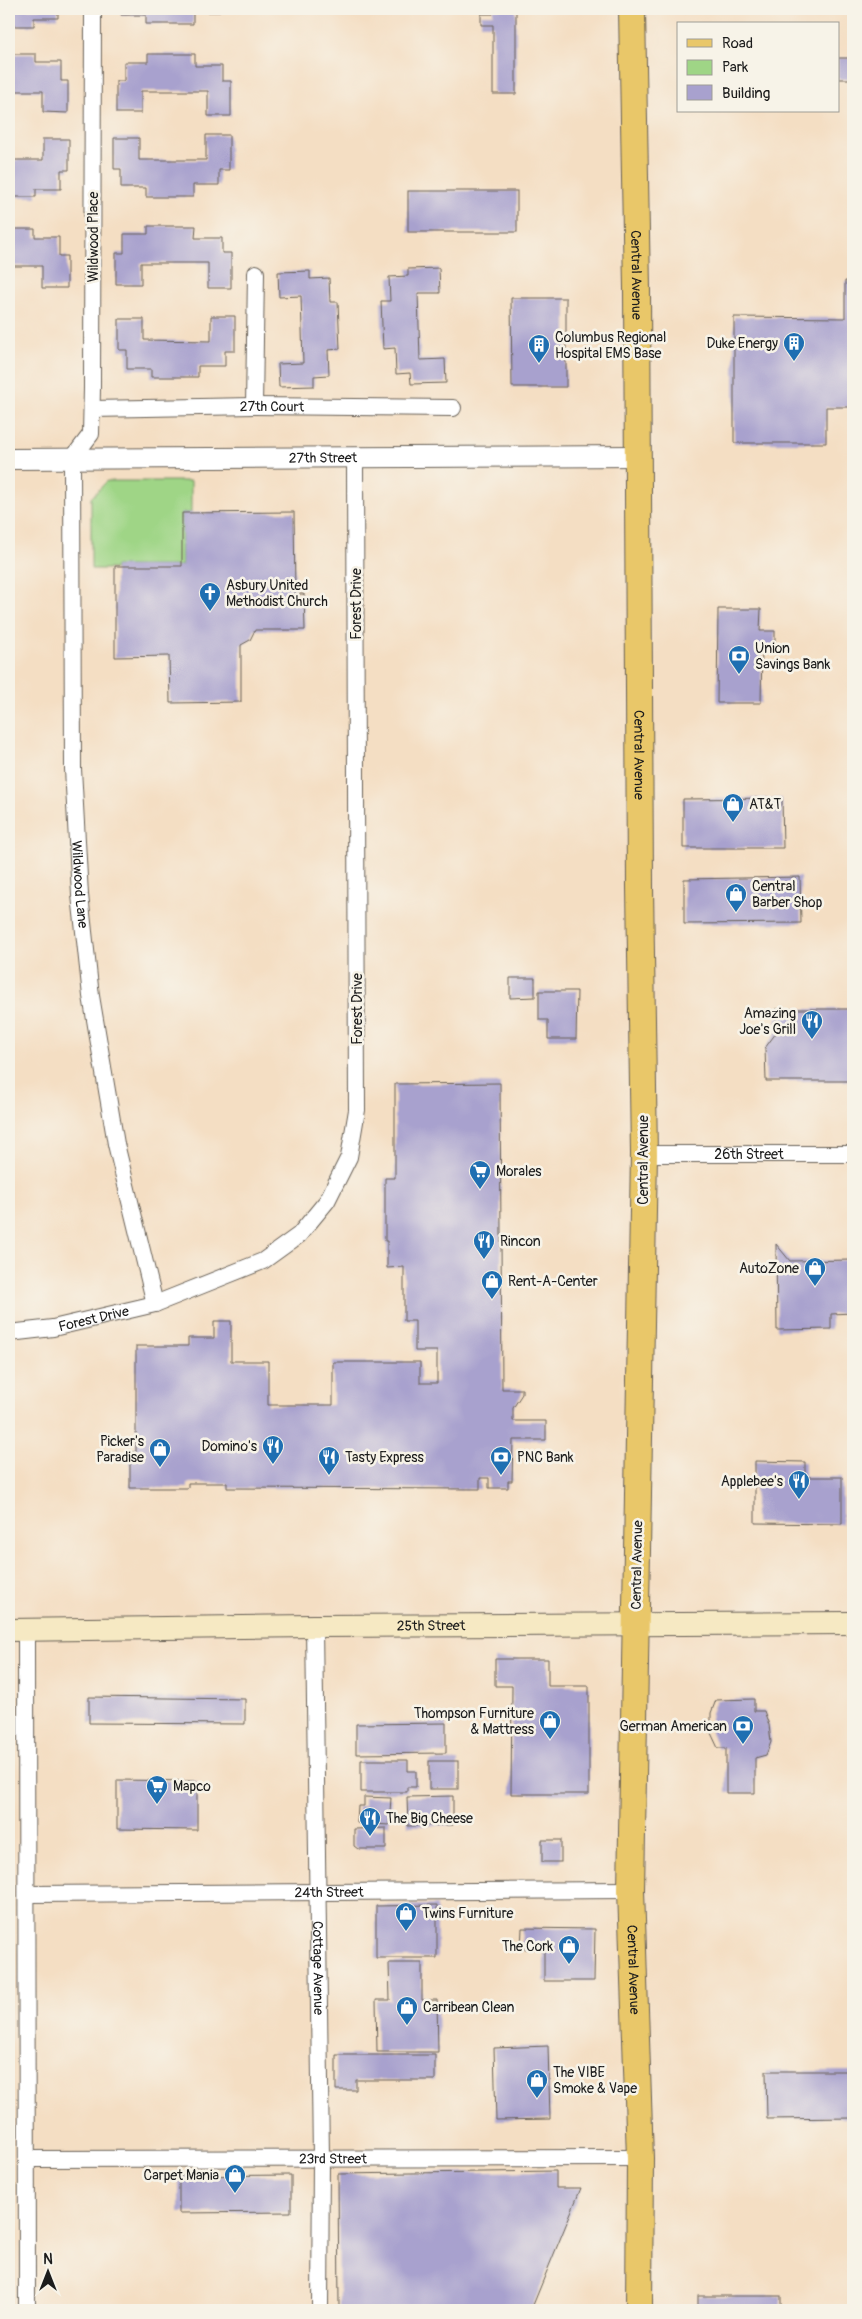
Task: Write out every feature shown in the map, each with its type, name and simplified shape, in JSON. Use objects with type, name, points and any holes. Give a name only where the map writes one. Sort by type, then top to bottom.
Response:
[{"type":"main road","name":"Central Avenue","points":[[632,9],[637,289],[640,888],[644,1154],[631,1890],[640,2158],[639,2310]]},
{"type":"main road","name":"25th Street","points":[[18,1630],[314,1626],[853,1623]]},
{"type":"street","name":"Wildwood Place","points":[[72,459],[91,434],[93,9]]},
{"type":"street","points":[[254,406],[256,274]]},
{"type":"street","name":"27th Court","points":[[92,409],[254,406],[453,408]]},
{"type":"street","name":"27th Street","points":[[9,459],[638,456]]},
{"type":"street","name":"Forest Drive","points":[[9,1333],[53,1328],[155,1304],[264,1261],[299,1235],[327,1201],[349,1157],[357,1110],[355,458]]},
{"type":"street","name":"Wildwood Lane","points":[[72,459],[73,769],[80,895],[91,996],[116,1144],[155,1304]]},
{"type":"street","name":"26th Street","points":[[644,1154],[853,1154]]},
{"type":"street","name":"Cottage Avenue","points":[[314,1626],[321,2158],[320,2310]]},
{"type":"street","points":[[18,1630],[27,1894],[27,2310]]},
{"type":"street","name":"24th Street","points":[[27,1894],[631,1890]]},
{"type":"street","name":"23rd Street","points":[[27,2159],[640,2158]]},
{"type":"green space","points":[[107,481],[191,481],[191,513],[182,513],[182,566],[115,566],[115,569],[91,569],[91,498]]},
{"type":"building","points":[[9,9],[58,9],[58,18],[34,18],[34,26],[9,26]]},
{"type":"building","points":[[121,9],[219,9],[219,12],[193,12],[193,24],[146,24],[146,15],[121,15]]},
{"type":"building","points":[[493,9],[516,9],[516,94],[493,94],[493,25],[481,25],[481,14],[493,14]]},
{"type":"building","points":[[9,54],[36,54],[36,62],[61,62],[61,81],[68,81],[68,113],[43,112],[43,91],[9,91]]},
{"type":"building","points":[[148,54],[195,54],[195,66],[222,66],[222,81],[231,81],[231,116],[208,116],[208,91],[141,91],[141,113],[116,113],[116,81],[124,81],[124,62],[148,62]]},
{"type":"building","points":[[840,58],[851,58],[852,79],[840,79]]},
{"type":"building","points":[[206,135],[229,135],[229,170],[219,170],[219,185],[193,185],[193,197],[146,197],[146,188],[121,188],[121,169],[114,169],[114,138],[139,138],[139,160],[206,160]]},
{"type":"building","points":[[43,139],[69,139],[69,170],[61,170],[61,189],[36,189],[36,197],[9,197],[9,160],[43,160]]},
{"type":"building","points":[[408,191],[517,191],[517,232],[408,232]]},
{"type":"building","points":[[148,226],[196,226],[195,238],[222,238],[222,253],[231,253],[231,288],[208,288],[208,263],[141,263],[141,284],[116,284],[116,253],[124,253],[124,234],[148,234]]},
{"type":"building","points":[[9,229],[35,229],[35,237],[59,237],[59,256],[67,256],[67,288],[42,288],[42,266],[9,266]]},
{"type":"building","points":[[439,268],[440,293],[418,293],[420,360],[445,359],[446,383],[411,384],[410,373],[396,374],[395,348],[383,349],[381,301],[390,301],[389,277],[408,276],[408,269]]},
{"type":"building","points":[[310,271],[310,279],[329,278],[330,302],[338,302],[340,349],[328,350],[329,375],[314,376],[314,386],[279,387],[278,364],[303,363],[301,296],[279,297],[278,272]]},
{"type":"building","name":"Duke Energy","points":[[845,281],[853,281],[853,407],[826,407],[826,443],[734,443],[734,317],[845,318]]},
{"type":"building","name":"Columbus Regional Hospital EMS Base","points":[[511,298],[566,298],[566,387],[512,387]]},
{"type":"building","points":[[211,316],[235,316],[235,351],[225,351],[225,366],[198,366],[198,377],[151,377],[151,369],[127,369],[127,350],[119,350],[119,319],[144,319],[144,340],[211,341]]},
{"type":"building","name":"Asbury United Methodist Church","points":[[294,512],[295,594],[304,594],[305,630],[255,630],[250,640],[241,645],[241,702],[170,703],[169,656],[115,657],[115,566],[182,566],[182,513]]},
{"type":"building","name":"Union Savings Bank","points":[[718,609],[761,609],[760,631],[775,631],[775,646],[762,646],[761,703],[717,703]]},
{"type":"building","name":"AT&T","points":[[782,798],[783,848],[683,848],[683,799]]},
{"type":"building","points":[[800,877],[801,923],[684,924],[684,879]]},
{"type":"building","points":[[510,978],[535,978],[535,997],[510,998]]},
{"type":"building","points":[[539,991],[577,991],[576,1039],[548,1039],[548,1020],[539,1020]]},
{"type":"building","name":"Amazing Joe's Grill","points":[[776,1009],[853,1009],[851,1081],[766,1081],[765,1048],[776,1033]]},
{"type":"building","points":[[500,1083],[502,1389],[522,1389],[522,1394],[513,1408],[513,1421],[546,1421],[546,1440],[513,1440],[512,1481],[508,1481],[508,1488],[489,1488],[489,1478],[480,1478],[480,1489],[227,1488],[227,1483],[188,1483],[188,1488],[130,1488],[130,1452],[136,1452],[136,1346],[188,1346],[188,1338],[214,1338],[214,1321],[231,1321],[231,1361],[268,1361],[268,1405],[333,1405],[333,1362],[420,1362],[420,1383],[437,1383],[437,1351],[415,1351],[415,1321],[404,1321],[404,1267],[387,1268],[385,1178],[395,1178],[395,1084]]},
{"type":"building","name":"AutoZone","points":[[776,1244],[790,1261],[853,1260],[853,1313],[831,1314],[831,1329],[777,1330]]},
{"type":"building","name":"Applebee's","points":[[755,1461],[805,1462],[805,1477],[842,1477],[842,1524],[755,1523]]},
{"type":"building","name":"Thompson Furniture & Mattress","points":[[495,1659],[548,1659],[548,1686],[589,1686],[589,1794],[511,1794],[512,1686],[495,1686]]},
{"type":"building","points":[[89,1697],[245,1699],[245,1724],[89,1723]]},
{"type":"building","name":"German American","points":[[754,1699],[754,1711],[764,1711],[769,1725],[771,1742],[766,1755],[755,1758],[755,1793],[726,1793],[726,1748],[718,1748],[711,1733],[711,1713],[716,1700]]},
{"type":"building","points":[[446,1723],[446,1753],[356,1754],[356,1724]]},
{"type":"building","points":[[361,1760],[408,1760],[408,1771],[416,1771],[416,1787],[407,1787],[407,1792],[361,1792]]},
{"type":"building","points":[[429,1761],[458,1761],[458,1789],[429,1789]]},
{"type":"building","name":"Mapco","points":[[117,1780],[197,1781],[197,1830],[117,1829]]},
{"type":"building","points":[[453,1796],[453,1825],[408,1826],[407,1797]]},
{"type":"building","points":[[364,1797],[391,1798],[389,1825],[357,1823],[358,1806],[364,1806]]},
{"type":"building","name":"The Big Cheese","points":[[386,1828],[386,1849],[358,1849],[354,1846],[354,1829]]},
{"type":"building","points":[[542,1840],[561,1840],[561,1862],[542,1862]]},
{"type":"building","name":"Twins Furniture","points":[[437,1905],[437,1958],[376,1958],[376,1906]]},
{"type":"building","name":"The Cork","points":[[522,1928],[595,1929],[594,1981],[544,1981],[544,1949],[521,1949]]},
{"type":"building","name":"Carribean Clean","points":[[389,1963],[422,1963],[422,2000],[437,2000],[438,2052],[377,2052],[376,2000],[390,2000]]},
{"type":"building","points":[[548,2046],[550,2119],[496,2120],[494,2048]]},
{"type":"building","points":[[336,2055],[435,2055],[435,2080],[356,2080],[356,2090],[336,2090]]},
{"type":"building","points":[[766,2071],[853,2071],[853,2118],[767,2119]]},
{"type":"building","points":[[556,2171],[556,2188],[581,2188],[531,2310],[339,2310],[338,2174]]},
{"type":"building","name":"Carpet Mania","points":[[291,2175],[291,2212],[179,2213],[179,2176]]},
{"type":"building","points":[[698,2296],[781,2296],[781,2310],[698,2310]]},
{"type":"place","name":"Duke Energy","points":[[794,362]]},
{"type":"place","name":"Columbus Regional Hospital EMS Base","points":[[539,364]]},
{"type":"place","name":"Asbury United Methodist Church","points":[[210,612]]},
{"type":"place","name":"Union Savings Bank","points":[[739,675]]},
{"type":"place","name":"AT&T","points":[[733,823]]},
{"type":"place","name":"Central Barber Shop","points":[[736,913]]},
{"type":"place","name":"Amazing Joe's Grill","points":[[812,1040]]},
{"type":"place","name":"Morales","points":[[480,1190]]},
{"type":"place","name":"Rincon","points":[[484,1260]]},
{"type":"place","name":"AutoZone","points":[[815,1287]]},
{"type":"place","name":"Rent-A-Center","points":[[492,1300]]},
{"type":"place","name":"Domino's","points":[[273,1465]]},
{"type":"place","name":"Picker's Paradise","points":[[160,1468]]},
{"type":"place","name":"Tasty Express","points":[[329,1476]]},
{"type":"place","name":"PNC Bank","points":[[501,1476]]},
{"type":"place","name":"Applebee's","points":[[799,1500]]},
{"type":"place","name":"Thompson Furniture & Mattress","points":[[550,1740]]},
{"type":"place","name":"German American","points":[[743,1745]]},
{"type":"place","name":"Mapco","points":[[157,1805]]},
{"type":"place","name":"The Big Cheese","points":[[370,1837]]},
{"type":"place","name":"Twins Furniture","points":[[406,1932]]},
{"type":"place","name":"The Cork","points":[[569,1965]]},
{"type":"place","name":"Carribean Clean","points":[[407,2026]]},
{"type":"place","name":"The VIBE Smoke & Vape","points":[[537,2099]]},
{"type":"place","name":"Carpet Mania","points":[[235,2194]]}]
